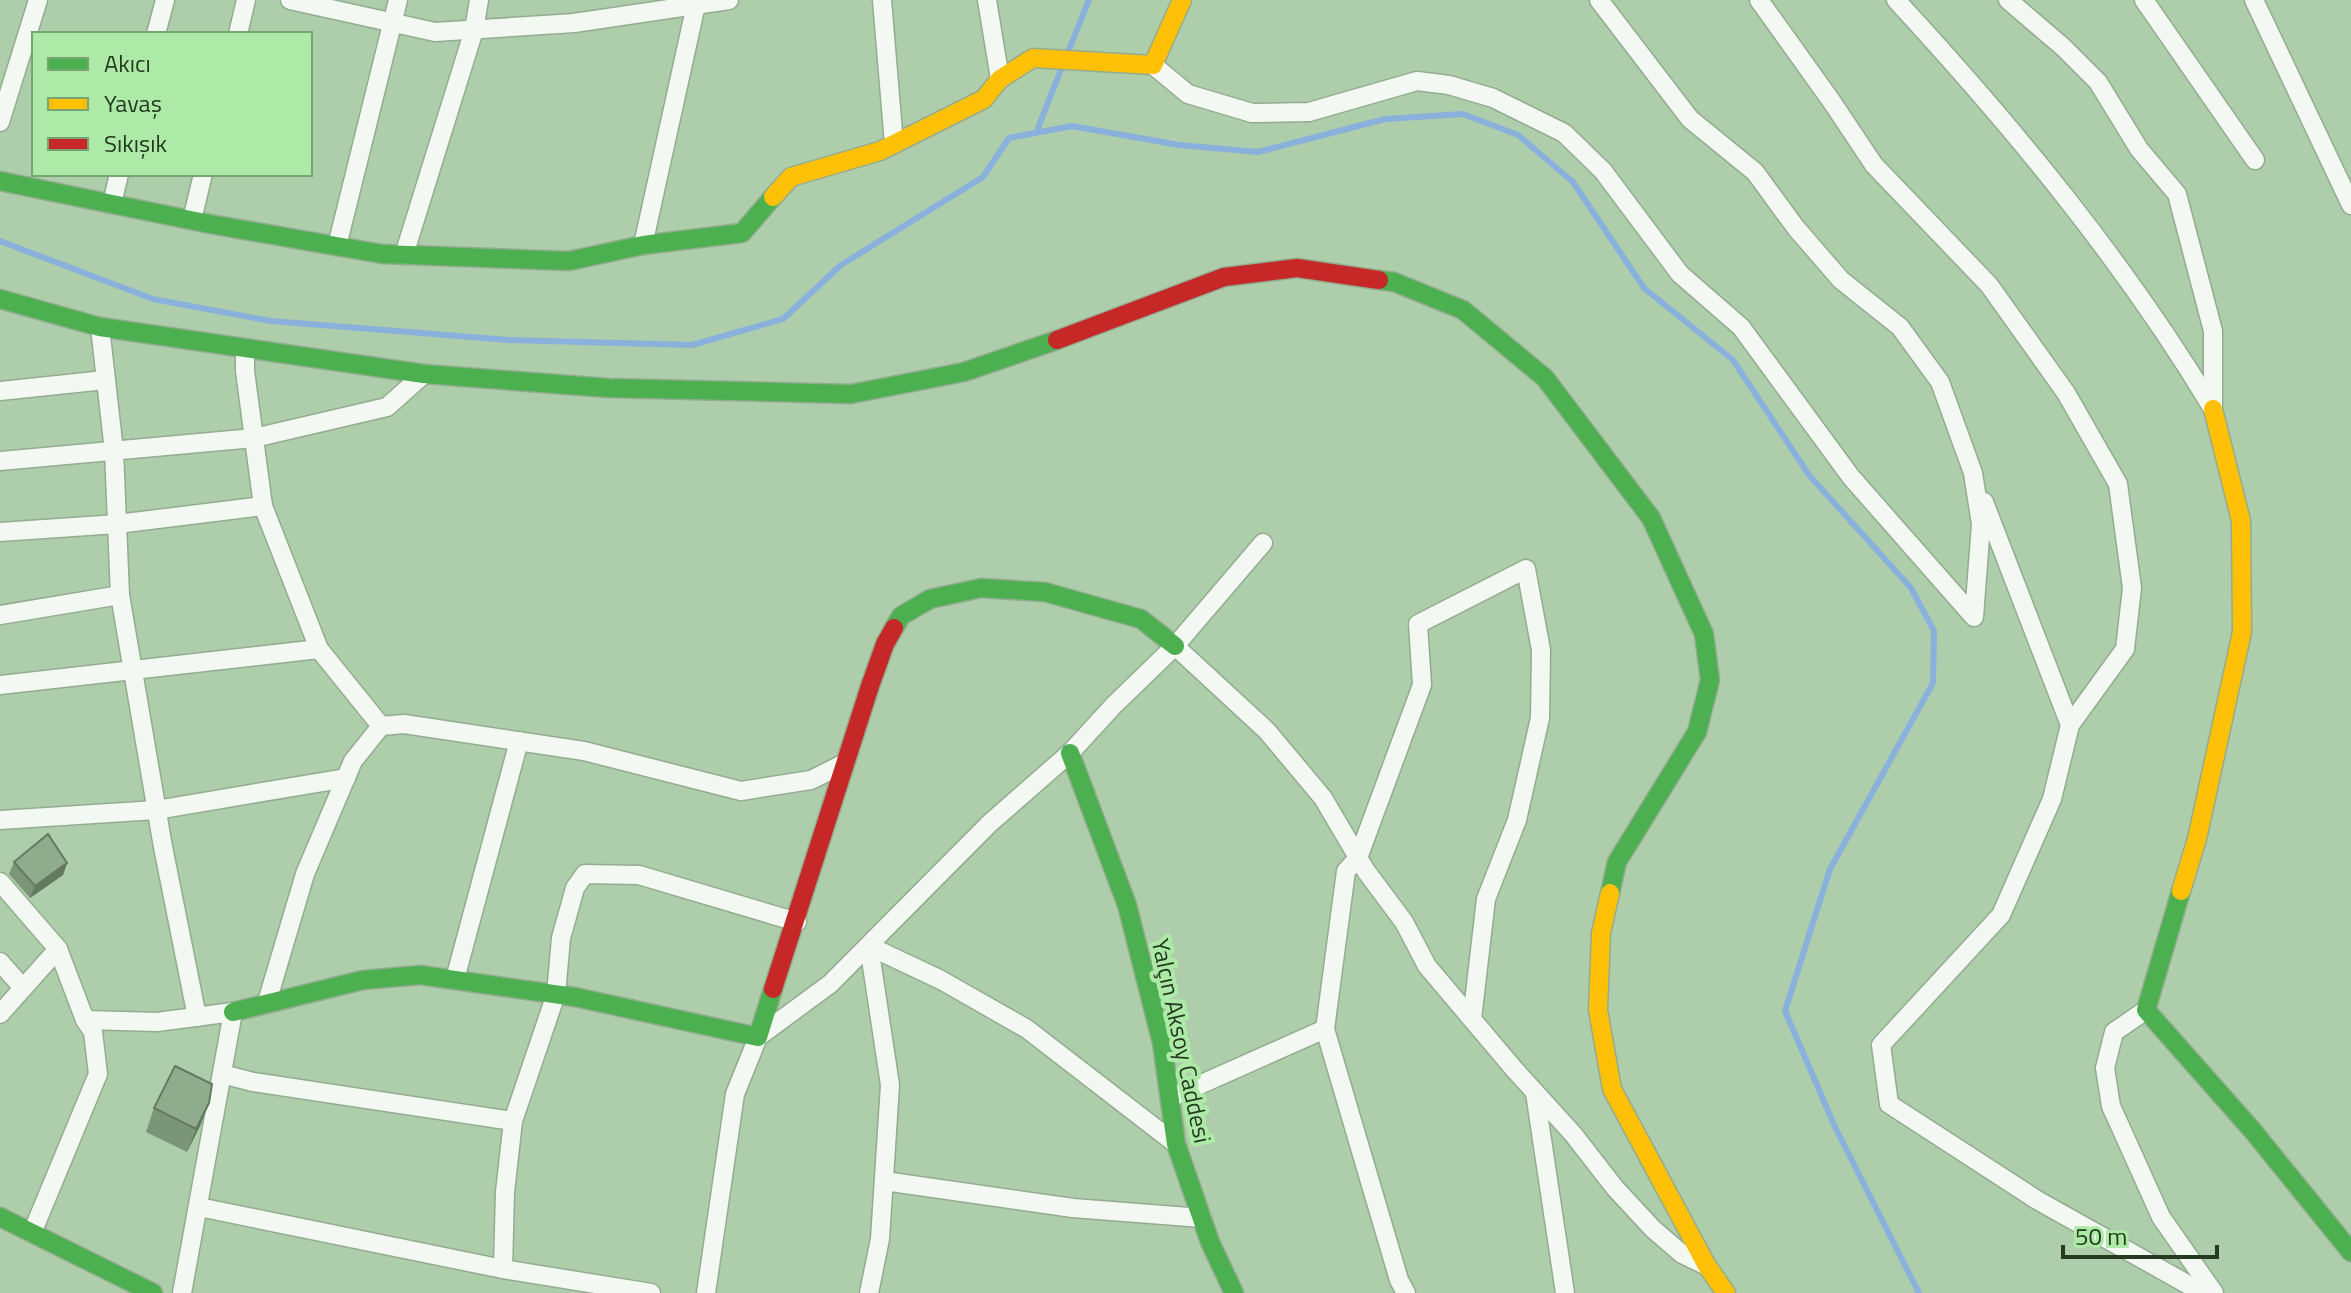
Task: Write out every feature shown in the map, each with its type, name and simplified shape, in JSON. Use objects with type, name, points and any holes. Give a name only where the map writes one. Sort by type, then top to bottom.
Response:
[{"type":"street","points":[[0,122],[38,0]]},
{"type":"street","points":[[157,32],[165,0]]},
{"type":"street","points":[[238,32],[246,0]]},
{"type":"street","points":[[290,0],[435,32],[574,23],[729,0]]},
{"type":"street","points":[[337,246],[398,0]]},
{"type":"street","points":[[404,255],[474,30],[479,0]]},
{"type":"street","points":[[882,0],[894,144]]},
{"type":"street","points":[[987,0],[1000,79]]},
{"type":"street","points":[[1153,65],[1182,0]]},
{"type":"street","points":[[1599,0],[1690,119],[1755,172],[1796,228],[1841,280],[1900,327],[1940,382],[2070,725]]},
{"type":"street","points":[[1759,0],[1874,165],[1989,285],[2066,393],[2118,484],[2132,588],[2125,649],[2070,725],[2052,799],[2001,915],[1881,1045],[1889,1104],[2037,1200],[2203,1293]]},
{"type":"street","points":[[1896,0],[1972,82],[2060,189],[2173,342],[2213,409]]},
{"type":"street","points":[[2008,0],[2098,82],[2139,149],[2177,194],[2213,331],[2213,409],[2241,521],[2242,632],[2197,839],[2146,1010],[2114,1032],[2105,1068],[2111,1106],[2161,1217],[2214,1293]]},
{"type":"street","points":[[2144,0],[2255,160]]},
{"type":"street","points":[[2254,0],[2351,205]]},
{"type":"street","points":[[643,245],[696,3]]},
{"type":"street","points":[[0,181],[382,254],[569,261],[643,245],[742,233],[791,177],[880,151],[984,99],[1000,79],[1033,58],[1153,65],[1188,94],[1252,113],[1309,112],[1417,81],[1449,85],[1493,98],[1564,133],[1603,171],[1680,274],[1741,327],[1851,477],[1974,617],[1981,524],[1973,473]]},
{"type":"street","points":[[112,204],[119,176]]},
{"type":"street","points":[[192,220],[203,176]]},
{"type":"street","points":[[0,189],[29,187]]},
{"type":"street","points":[[0,299],[100,327],[424,374],[608,388],[851,394],[964,372],[1224,277],[1297,268],[1394,282],[1463,310],[1545,378],[1651,518],[1704,634],[1710,680],[1697,732],[1617,862],[1601,933],[1598,1010],[1612,1089],[1707,1266],[1726,1293]]},
{"type":"street","points":[[100,327],[114,451],[120,595],[156,810],[197,1017]]},
{"type":"street","points":[[245,350],[245,371],[263,506],[319,649],[381,726]]},
{"type":"street","points":[[0,461],[254,438],[387,407],[424,374]]},
{"type":"street","points":[[0,391],[105,380]]},
{"type":"street","points":[[0,532],[117,524],[263,506]]},
{"type":"street","points":[[85,1020],[157,1022],[197,1017],[233,1012],[363,980],[420,975],[556,994],[758,1037],[830,984],[990,823],[1070,753],[1175,646],[1263,543]]},
{"type":"street","points":[[1406,1293],[1399,1280],[1325,1029],[1346,871],[1358,858],[1422,685],[1418,624],[1526,569],[1541,650],[1540,718],[1517,820],[1486,899],[1472,1019]]},
{"type":"street","points":[[706,1293],[735,1094],[797,922],[885,644],[901,616],[930,599],[981,588],[1045,592],[1141,619],[1175,646],[1267,731],[1323,798],[1358,858],[1404,922],[1427,966],[1653,1229],[1682,1254],[1707,1266]]},
{"type":"street","points":[[0,615],[120,595]]},
{"type":"street","points":[[0,685],[319,649]]},
{"type":"street","points":[[267,1002],[305,874],[353,761],[381,726],[404,724],[584,751],[741,791],[811,780],[845,763]]},
{"type":"street","points":[[455,979],[519,741]]},
{"type":"street","name":"Yalçın Aksoy Caddesi","points":[[1070,753],[1127,905],[1162,1043],[1176,1144],[1202,1218],[1234,1293]]},
{"type":"street","points":[[0,820],[156,810],[346,778]]},
{"type":"street","points":[[503,1269],[505,1192],[513,1121],[556,994],[561,938],[575,888],[585,874],[639,875],[797,922]]},
{"type":"street","points":[[0,882],[58,949],[85,1020],[93,1032],[98,1074],[32,1233]]},
{"type":"street","points":[[869,946],[941,980],[1027,1029],[1176,1144]]},
{"type":"street","points":[[869,946],[890,1085],[880,1239],[869,1293]]},
{"type":"street","points":[[0,1014],[58,949]]},
{"type":"street","points":[[0,962],[23,988]]},
{"type":"street","points":[[2146,1010],[2253,1131],[2351,1252]]},
{"type":"street","points":[[182,1293],[233,1012]]},
{"type":"street","points":[[1170,1098],[1325,1029]]},
{"type":"street","points":[[222,1074],[253,1082],[513,1121]]},
{"type":"street","points":[[1535,1093],[1565,1293]]},
{"type":"street","points":[[884,1181],[1073,1208],[1202,1218]]},
{"type":"street","points":[[199,1207],[503,1269],[651,1293]]},
{"type":"street","points":[[0,1217],[153,1293]]},
{"type":"building","points":[[48,834],[67,863],[35,886],[14,862]]},
{"type":"building","points":[[175,1066],[212,1084],[209,1103],[196,1129],[154,1108]]},
{"type":"waterway","points":[[1068,52],[1089,0]]},
{"type":"waterway","points":[[1036,133],[1062,67]]},
{"type":"waterway","points":[[0,241],[153,299],[271,321],[509,340],[692,345],[783,319],[841,265],[983,177],[1009,138],[1072,126],[1179,145],[1258,152],[1385,119],[1463,114],[1518,135],[1573,182],[1644,288],[1733,360],[1809,475],[1911,588],[1934,631],[1933,683],[1830,869],[1785,1011],[1835,1127],[1919,1293]]},
{"type":"traffic: fast","points":[[0,181],[210,224],[382,254],[569,261],[643,245],[742,233],[773,197]]},
{"type":"traffic: fast","points":[[1379,280],[1394,282],[1463,310],[1545,378],[1651,518],[1704,634],[1710,680],[1697,732],[1617,862],[1610,893]]},
{"type":"traffic: fast","points":[[0,299],[100,327],[424,374],[608,388],[851,394],[964,372],[1057,340]]},
{"type":"traffic: fast","points":[[894,628],[901,616],[930,599],[981,588],[1045,592],[1141,619],[1175,646]]},
{"type":"traffic: fast","points":[[1070,753],[1127,905],[1162,1043],[1176,1144],[1210,1242],[1234,1293]]},
{"type":"traffic: fast","points":[[2181,891],[2146,1010],[2253,1131],[2351,1252]]},
{"type":"traffic: fast","points":[[233,1012],[363,980],[420,975],[575,997],[758,1037],[773,989]]},
{"type":"traffic: fast","points":[[0,1217],[153,1293]]},
{"type":"traffic: slow","points":[[773,197],[791,177],[880,151],[984,99],[1000,79],[1033,58],[1153,65],[1182,0]]},
{"type":"traffic: slow","points":[[2181,891],[2197,839],[2242,632],[2241,521],[2213,409]]},
{"type":"traffic: slow","points":[[1610,893],[1601,933],[1598,1010],[1612,1089],[1707,1266],[1726,1293]]},
{"type":"traffic: jam","points":[[1057,340],[1224,277],[1297,268],[1379,280]]},
{"type":"traffic: jam","points":[[773,989],[870,686],[894,628]]}]
